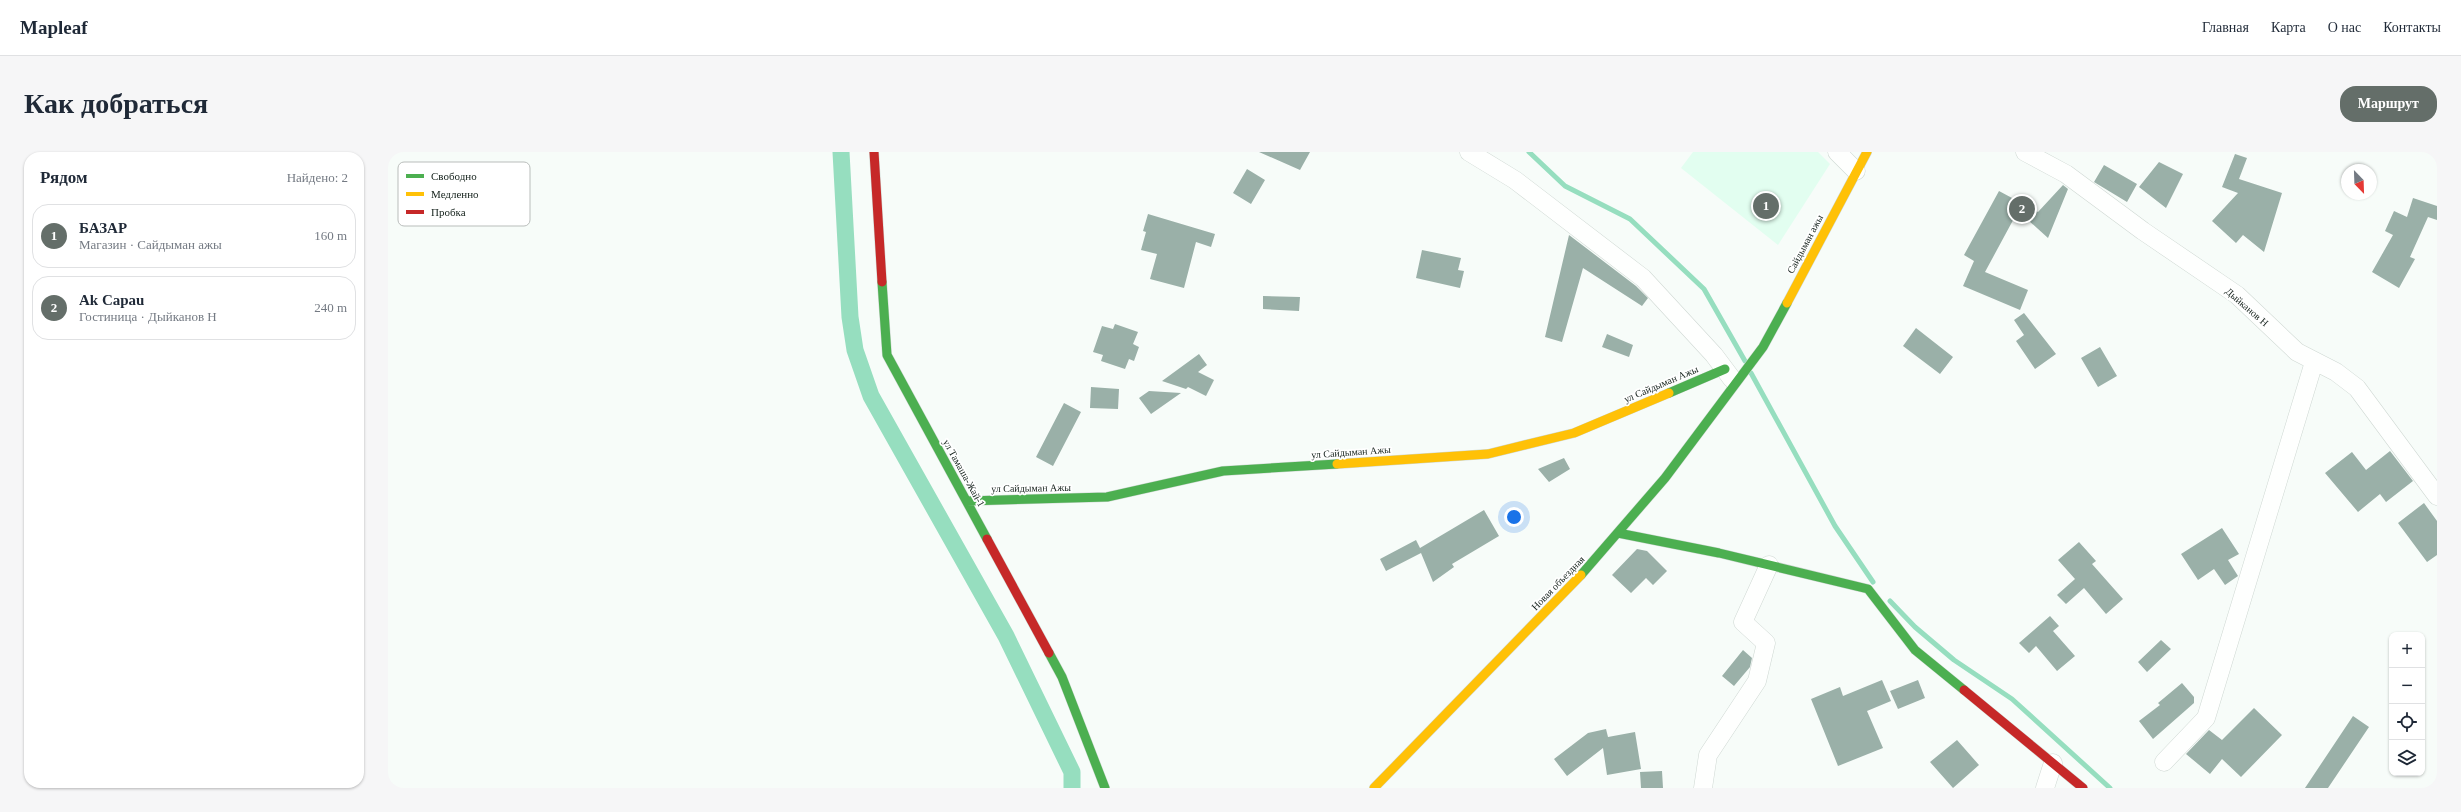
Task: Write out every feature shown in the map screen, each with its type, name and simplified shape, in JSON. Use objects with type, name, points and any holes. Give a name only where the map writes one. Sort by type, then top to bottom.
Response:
[{"type":"street","name":"ул Тамаша-Жай-1","points":[[874,152],[887,355],[1062,677],[1105,788]]},
{"type":"street","points":[[1469,152],[1515,180],[1643,278],[1733,376]]},
{"type":"street","points":[[1837,152],[1856,171]]},
{"type":"street","name":"Сайдыман ажы","points":[[1733,376],[1763,347],[1867,152]]},
{"type":"street","name":"Дыйканов Н","points":[[2025,152],[2066,174],[2143,231],[2237,295],[2298,352],[2314,362],[2336,372],[2357,388],[2437,496]]},
{"type":"street","points":[[2164,762],[2206,718],[2314,362]]},
{"type":"street","name":"ул Сайдыман Ажы","points":[[967,500],[1107,497],[1223,471],[1488,454],[1574,433],[1733,376]]},
{"type":"street","name":"Новая объездная","points":[[1374,788],[1587,569],[1665,478],[1733,376]]},
{"type":"street","points":[[1618,533],[1769,565],[1868,589],[1915,650],[2083,788]]},
{"type":"street","points":[[1703,788],[1708,755],[1757,681],[1766,643],[1743,622],[1769,565]]},
{"type":"street","points":[[2045,788],[2053,763]]},
{"type":"shaded area","points":[[1693,152],[1818,152],[1830,164],[1778,245],[1681,168]]},
{"type":"building","points":[[1259,152],[1310,152],[1300,170]]},
{"type":"building","points":[[2235,154],[2247,158],[2239,179],[2282,193],[2264,252],[2243,235],[2236,243],[2212,221],[2238,193],[2222,187]]},
{"type":"building","points":[[2159,162],[2183,174],[2166,208],[2139,187]]},
{"type":"building","points":[[2104,165],[2137,184],[2127,202],[2094,182]]},
{"type":"building","points":[[1247,169],[1265,180],[1251,204],[1233,193]]},
{"type":"building","points":[[2063,185],[2068,189],[2048,238],[2018,211],[1985,272],[2028,290],[2020,310],[1963,286],[1974,261],[1964,255],[1999,191],[2038,212]]},
{"type":"building","points":[[2413,198],[2437,206],[2437,220],[2428,217],[2410,257],[2415,259],[2399,288],[2372,272],[2393,235],[2385,231],[2394,211],[2407,217]]},
{"type":"building","points":[[1148,214],[1215,234],[1211,247],[1196,242],[1184,288],[1150,279],[1157,254],[1141,250],[1146,232],[1143,231]]},
{"type":"building","points":[[1569,235],[1636,286],[1648,298],[1642,306],[1583,268],[1562,342],[1545,337]]},
{"type":"building","points":[[1422,250],[1461,258],[1458,270],[1464,271],[1460,288],[1416,278]]},
{"type":"building","points":[[1263,296],[1300,297],[1299,311],[1263,309]]},
{"type":"building","points":[[2024,313],[2056,354],[2035,369],[2016,341],[2024,335],[2014,320]]},
{"type":"building","points":[[1115,324],[1138,332],[1133,344],[1139,347],[1134,361],[1129,359],[1125,369],[1101,361],[1103,355],[1093,352],[1102,326],[1113,329]]},
{"type":"building","points":[[1916,328],[1953,357],[1940,374],[1903,346]]},
{"type":"building","points":[[1607,334],[1633,345],[1629,357],[1602,347]]},
{"type":"building","points":[[2100,347],[2117,376],[2098,387],[2081,358]]},
{"type":"building","points":[[1199,354],[1207,365],[1198,372],[1214,380],[1206,396],[1188,387],[1186,389],[1162,381]]},
{"type":"building","points":[[1091,387],[1119,389],[1118,409],[1090,408]]},
{"type":"building","points":[[1149,391],[1181,393],[1151,414],[1139,398]]},
{"type":"building","points":[[1064,403],[1081,412],[1053,466],[1036,457]]},
{"type":"building","points":[[2390,451],[2413,481],[2386,502],[2380,494],[2358,512],[2325,473],[2352,452],[2366,470]]},
{"type":"building","points":[[1564,458],[1570,469],[1549,482],[1538,469]]},
{"type":"building","points":[[2424,503],[2437,521],[2437,555],[2427,562],[2398,523]]},
{"type":"building","points":[[1484,510],[1499,536],[1452,564],[1454,567],[1433,582],[1421,553],[1386,571],[1380,559],[1416,540],[1420,548]]},
{"type":"building","points":[[2222,528],[2239,554],[2228,560],[2238,576],[2225,585],[2214,569],[2198,580],[2181,554]]},
{"type":"building","points":[[2079,542],[2096,561],[2092,564],[2123,599],[2106,614],[2084,588],[2066,604],[2057,595],[2075,579],[2058,560]]},
{"type":"building","points":[[1637,549],[1647,551],[1667,571],[1653,585],[1646,578],[1631,593],[1612,575]]},
{"type":"building","points":[[2050,616],[2059,626],[2053,631],[2075,656],[2057,671],[2036,646],[2029,653],[2019,643]]},
{"type":"building","points":[[2161,640],[2171,649],[2147,672],[2138,662]]},
{"type":"building","points":[[1743,650],[1752,658],[1750,667],[1734,686],[1722,676]]},
{"type":"building","points":[[1882,680],[1891,701],[1867,711],[1883,748],[1838,766],[1811,699],[1840,687],[1843,696]]},
{"type":"building","points":[[1918,680],[1925,698],[1898,709],[1890,691]]},
{"type":"building","points":[[2182,683],[2194,697],[2194,703],[2153,739],[2139,721],[2160,705],[2158,703]]},
{"type":"building","points":[[2254,708],[2282,735],[2241,777],[2222,759],[2210,774],[2186,754],[2209,730],[2222,740]]},
{"type":"building","points":[[2353,716],[2369,727],[2328,788],[2305,788]]},
{"type":"building","points":[[1606,729],[1608,737],[1635,732],[1641,769],[1607,775],[1603,748],[1567,776],[1554,759],[1588,733]]},
{"type":"building","points":[[1957,740],[1979,765],[1953,788],[1930,762]]},
{"type":"building","points":[[1662,771],[1663,788],[1641,788],[1640,772]]},
{"type":"waterway","points":[[841,152],[850,317],[855,350],[871,396],[1006,636],[1072,772],[1072,788]]},
{"type":"waterway","points":[[1529,152],[1565,186],[1630,219],[1704,289],[1745,361]]},
{"type":"waterway","points":[[1751,373],[1835,526],[1873,582]]},
{"type":"waterway","points":[[1890,601],[1915,627],[1954,660],[2012,699],[2110,788]]},
{"type":"traffic: fast","points":[[882,282],[887,355],[987,539]]},
{"type":"traffic: fast","points":[[1581,575],[1665,478],[1763,347],[1787,303]]},
{"type":"traffic: fast","points":[[1669,393],[1725,369]]},
{"type":"traffic: fast","points":[[967,501],[1107,497],[1223,471],[1337,464]]},
{"type":"traffic: fast","points":[[1618,533],[1719,553],[1868,589],[1915,650],[1964,690]]},
{"type":"traffic: fast","points":[[1049,653],[1062,677],[1105,788]]},
{"type":"traffic: slow","points":[[1787,303],[1867,152]]},
{"type":"traffic: slow","points":[[1337,464],[1488,454],[1574,433],[1669,393]]},
{"type":"traffic: slow","points":[[1374,788],[1581,575]]},
{"type":"traffic: jam","points":[[874,152],[882,282]]},
{"type":"traffic: jam","points":[[987,539],[1049,653]]},
{"type":"traffic: jam","points":[[1964,690],[2083,788]]},
{"type":"place","name":"БАЗАР","points":[[1766,206]]},
{"type":"place","name":"Ak Capau","points":[[2022,209]]}]
